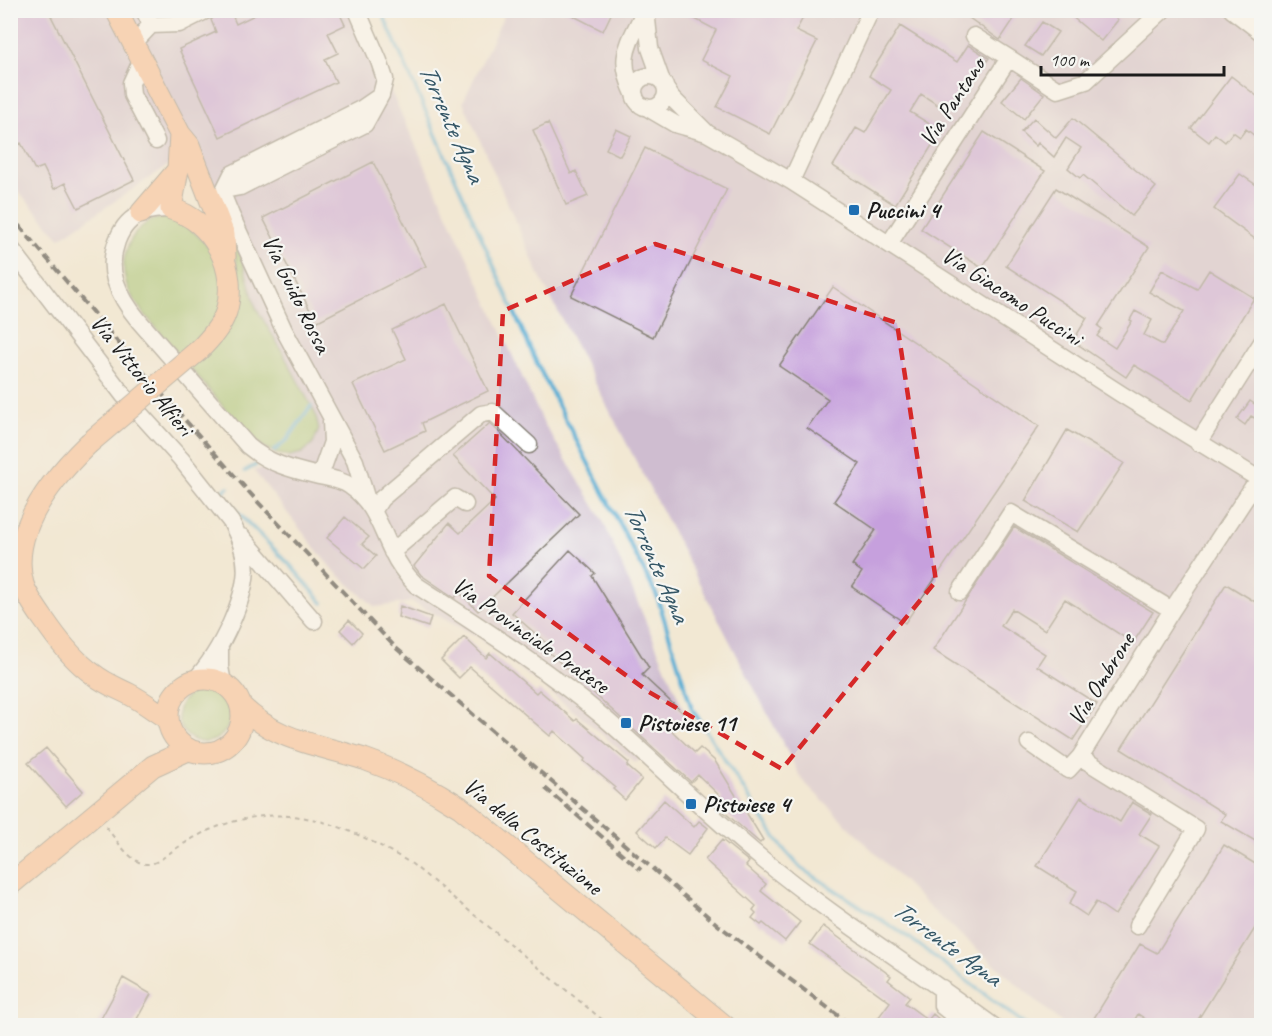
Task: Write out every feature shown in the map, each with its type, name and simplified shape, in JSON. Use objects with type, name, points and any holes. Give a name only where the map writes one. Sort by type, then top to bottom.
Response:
[{"type":"main road","name":"Via Guido Rossa","points":[[116,10],[180,134],[189,145],[224,235],[225,257]]},
{"type":"main road","points":[[179,212],[180,134]]},
{"type":"main road","points":[[141,213],[178,169]]},
{"type":"main road","points":[[179,212],[198,200],[202,180]]},
{"type":"main road","points":[[179,212],[207,232],[225,257],[229,272],[229,298],[226,311],[212,336],[199,350],[88,444],[53,484],[26,528],[20,556],[20,572],[24,586],[56,636],[95,676],[130,694],[176,735],[209,753],[217,752],[242,740],[280,735]]},
{"type":"main road","points":[[10,885],[153,766],[176,735],[173,698],[178,690],[194,681],[213,680],[223,683],[234,693],[241,706],[263,725],[280,735]]},
{"type":"main road","points":[[130,694],[173,698]]},
{"type":"main road","points":[[229,745],[237,737],[241,728],[241,706]]},
{"type":"main road","name":"Via della Costituzione","points":[[280,735],[396,771],[460,807],[725,1026]]},
{"type":"street","points":[[156,141],[130,88],[147,18],[179,24],[207,10]]},
{"type":"street","name":"Via Guido Rossa","points":[[357,10],[382,70],[384,79],[381,95],[361,109],[232,174],[224,190],[224,198],[284,330],[355,462],[371,506]]},
{"type":"street","name":"Via Giacomo Puccini","points":[[646,10],[650,48],[663,84],[672,98],[707,133]]},
{"type":"street","name":"Via Giacomo Puccini","points":[[646,10],[625,52],[625,70],[641,102],[675,124],[707,133],[791,181],[1198,443],[1260,480]]},
{"type":"street","points":[[791,181],[871,10]]},
{"type":"street","name":"Via Pantano","points":[[889,244],[1009,58],[1058,90],[1086,81],[1163,10]]},
{"type":"street","points":[[1232,10],[1262,33]]},
{"type":"street","points":[[975,36],[1009,58]]},
{"type":"street","points":[[651,76],[663,84],[665,99],[661,104],[651,108],[641,102],[635,87],[641,79],[651,76]]},
{"type":"street","points":[[141,213],[156,209],[179,212]]},
{"type":"street","name":"Via Provinciale Pratese","points":[[141,213],[123,229],[117,241],[113,257],[115,280],[131,312],[248,446],[259,455],[280,466],[339,480],[351,486],[371,506],[392,552],[407,576],[416,585],[494,636],[569,690],[601,715],[760,858],[846,924],[942,988],[993,1026]]},
{"type":"street","name":"Via Vittorio Alfieri","points":[[10,247],[124,396],[181,459],[237,532],[314,621]]},
{"type":"street","points":[[1198,443],[1262,342]]},
{"type":"street","points":[[371,506],[481,414],[493,412],[529,445]]},
{"type":"street","name":"Via Guido Rossa","points":[[320,476],[332,442],[331,417]]},
{"type":"street","name":"Via Ombrone","points":[[1137,926],[1196,829],[1080,757],[1172,610],[1260,480]]},
{"type":"street","points":[[392,552],[455,498],[465,504]]},
{"type":"street","points":[[960,592],[1011,513],[1172,610]]},
{"type":"street","name":"Via Vittorio Alfieri","points":[[194,681],[210,664],[220,648],[242,598],[246,566],[237,532]]},
{"type":"street","name":"Via Vittorio Alfieri","points":[[220,648],[223,683]]},
{"type":"street","points":[[1029,744],[1068,770],[1080,757]]},
{"type":"street","points":[[942,988],[942,1006],[967,1026]]},
{"type":"path","points":[[96,815],[136,861],[148,865],[158,861],[192,838],[238,819],[264,815],[287,815],[310,818],[351,831],[376,842],[412,864],[610,1026]]},
{"type":"highlighted area","points":[[655,244],[897,323],[936,581],[782,769],[649,692],[489,576],[503,311]]},
{"type":"shaded area","points":[[10,11],[354,11],[542,420],[602,519],[686,716],[653,751],[635,763],[585,720],[480,638],[412,602],[375,607],[332,569],[254,471],[302,453],[318,422],[310,402],[256,308],[248,275],[194,148],[60,238],[11,183]]},
{"type":"shaded area","points":[[506,11],[1261,11],[1262,1003],[1247,1025],[1064,1025],[930,908],[802,780],[541,279],[463,102]]},
{"type":"green space","points":[[200,159],[242,259],[256,308],[315,413],[319,429],[313,444],[302,453],[290,456],[276,454],[262,446],[231,416],[141,310],[128,288],[124,263],[130,241],[144,225],[163,218],[184,224],[210,248],[239,284],[230,236]]},
{"type":"green space","points":[[199,690],[209,690],[223,697],[230,716],[223,735],[209,742],[199,742],[189,738],[182,731],[178,721],[178,711],[182,701],[189,694]]},
{"type":"building","points":[[10,10],[48,10],[134,180],[78,208],[65,183],[54,189],[43,167],[35,170],[21,143],[16,146],[10,136]]},
{"type":"building","points":[[217,10],[230,10],[236,24],[265,10],[338,10],[345,25],[328,33],[338,53],[325,59],[336,82],[220,137],[179,49],[216,32],[211,20]]},
{"type":"building","points":[[562,10],[613,10],[603,31]]},
{"type":"building","points":[[678,10],[807,10],[796,31],[817,41],[770,134],[717,107],[733,76],[701,60],[716,30]]},
{"type":"building","points":[[958,10],[1007,10],[1016,16],[1000,40]]},
{"type":"building","points":[[1064,10],[1120,10],[1115,17],[1118,20],[1101,41]]},
{"type":"building","points":[[1042,22],[1058,32],[1041,56],[1025,46]]},
{"type":"building","points":[[900,26],[957,62],[968,45],[989,58],[975,79],[970,76],[947,111],[921,94],[910,112],[941,131],[895,205],[833,166],[856,128],[865,133],[891,90],[869,76]]},
{"type":"building","points":[[1231,76],[1262,100],[1262,127],[1255,136],[1246,129],[1240,137],[1233,132],[1225,142],[1215,134],[1209,142],[1191,128]]},
{"type":"building","points":[[1021,78],[1044,94],[1024,119],[1002,101]]},
{"type":"building","points":[[1034,118],[1056,138],[1073,118],[1156,187],[1132,216],[1083,175],[1080,178],[1068,168],[1081,148],[1066,138],[1054,157],[1038,143],[1036,146],[1021,132]]},
{"type":"building","points":[[548,123],[571,174],[576,171],[588,196],[566,205],[533,130]]},
{"type":"building","points":[[616,129],[631,136],[620,156],[606,149]]},
{"type":"building","points":[[984,132],[1045,171],[982,268],[921,229]]},
{"type":"building","points":[[645,148],[727,189],[653,337],[571,296]]},
{"type":"building","points":[[373,162],[426,266],[316,322],[263,218]]},
{"type":"building","points":[[1240,174],[1262,189],[1262,244],[1214,209]]},
{"type":"building","points":[[1056,188],[1149,247],[1098,326],[1102,329],[1097,336],[1115,348],[1132,321],[1130,320],[1135,311],[1152,320],[1144,335],[1163,345],[1184,311],[1149,292],[1162,270],[1197,289],[1209,270],[1254,298],[1192,400],[1134,365],[1126,377],[1073,341],[1087,318],[1006,266]]},
{"type":"building","points":[[833,287],[1039,426],[905,623],[852,587],[862,572],[852,565],[876,530],[834,501],[860,464],[807,428],[828,399],[779,366]]},
{"type":"building","points":[[446,304],[488,391],[422,423],[425,431],[385,450],[353,384],[406,359],[392,330]]},
{"type":"building","points":[[1250,401],[1262,409],[1262,422],[1251,416],[1245,425],[1237,419]]},
{"type":"building","points":[[490,423],[579,514],[478,611],[459,592],[455,598],[421,575],[414,566],[449,523],[460,533],[495,500],[453,456]]},
{"type":"building","points":[[1067,430],[1124,463],[1078,532],[1025,501]]},
{"type":"building","points":[[345,517],[369,537],[362,544],[376,556],[364,569],[327,538]]},
{"type":"building","points":[[1014,527],[1153,612],[1133,643],[1065,599],[1045,630],[1012,609],[1001,626],[1045,654],[1037,666],[1097,704],[1073,740],[933,650]]},
{"type":"building","points":[[570,550],[595,573],[592,576],[649,668],[642,675],[686,716],[672,731],[695,753],[700,748],[715,761],[763,840],[760,843],[716,805],[722,798],[698,775],[691,782],[543,647],[546,643],[512,613]]},
{"type":"building","points":[[1226,584],[1262,606],[1262,845],[1221,821],[1225,814],[1121,749]]},
{"type":"building","points":[[400,606],[431,617],[428,627],[398,617]]},
{"type":"building","points":[[349,620],[362,633],[353,643],[340,630]]},
{"type":"building","points":[[464,637],[486,658],[490,653],[536,693],[539,690],[575,721],[577,719],[629,763],[627,766],[642,779],[625,800],[613,789],[615,787],[584,761],[585,759],[554,731],[550,736],[470,667],[459,678],[441,660]]},
{"type":"building","points":[[46,748],[83,791],[66,806],[28,763]]},
{"type":"building","points":[[1081,797],[1120,822],[1132,802],[1152,814],[1139,834],[1159,846],[1115,915],[1096,902],[1087,916],[1069,904],[1077,891],[1037,866]]},
{"type":"building","points":[[664,800],[694,827],[699,821],[708,828],[688,855],[665,838],[656,848],[637,831]]},
{"type":"building","points":[[722,840],[749,862],[746,866],[766,884],[761,891],[800,922],[785,941],[763,923],[761,925],[752,918],[756,913],[753,910],[756,906],[705,860]]},
{"type":"building","points":[[1224,845],[1262,868],[1262,917],[1194,1026],[1156,1026],[1138,1014],[1131,1026],[1106,1026],[1094,1018],[1140,944],[1157,953]]},
{"type":"building","points":[[823,926],[891,976],[888,980],[910,997],[905,1003],[928,1020],[933,1014],[947,1026],[888,1026],[878,1018],[890,1002],[810,944]]},
{"type":"building","points":[[123,978],[151,994],[133,1026],[97,1026]]},
{"type":"waterway","name":"Torrente Agna","points":[[381,10],[538,366],[657,596],[692,709],[782,847],[801,868],[911,939],[1027,1026]]},
{"type":"waterway","points":[[274,451],[287,440],[311,406]]},
{"type":"waterway","points":[[245,471],[256,465]]},
{"type":"waterway","points":[[228,487],[223,492],[225,500],[291,566],[323,603]]},
{"type":"railway","points":[[10,215],[162,394],[257,501],[396,648],[718,925],[852,1026]]},
{"type":"railway","points":[[545,788],[641,870]]},
{"type":"place","name":"Puccini 4","points":[[854,210]]},
{"type":"place","name":"Pistoiese 11","points":[[626,723]]},
{"type":"place","name":"Pistoiese 4","points":[[691,804]]}]
